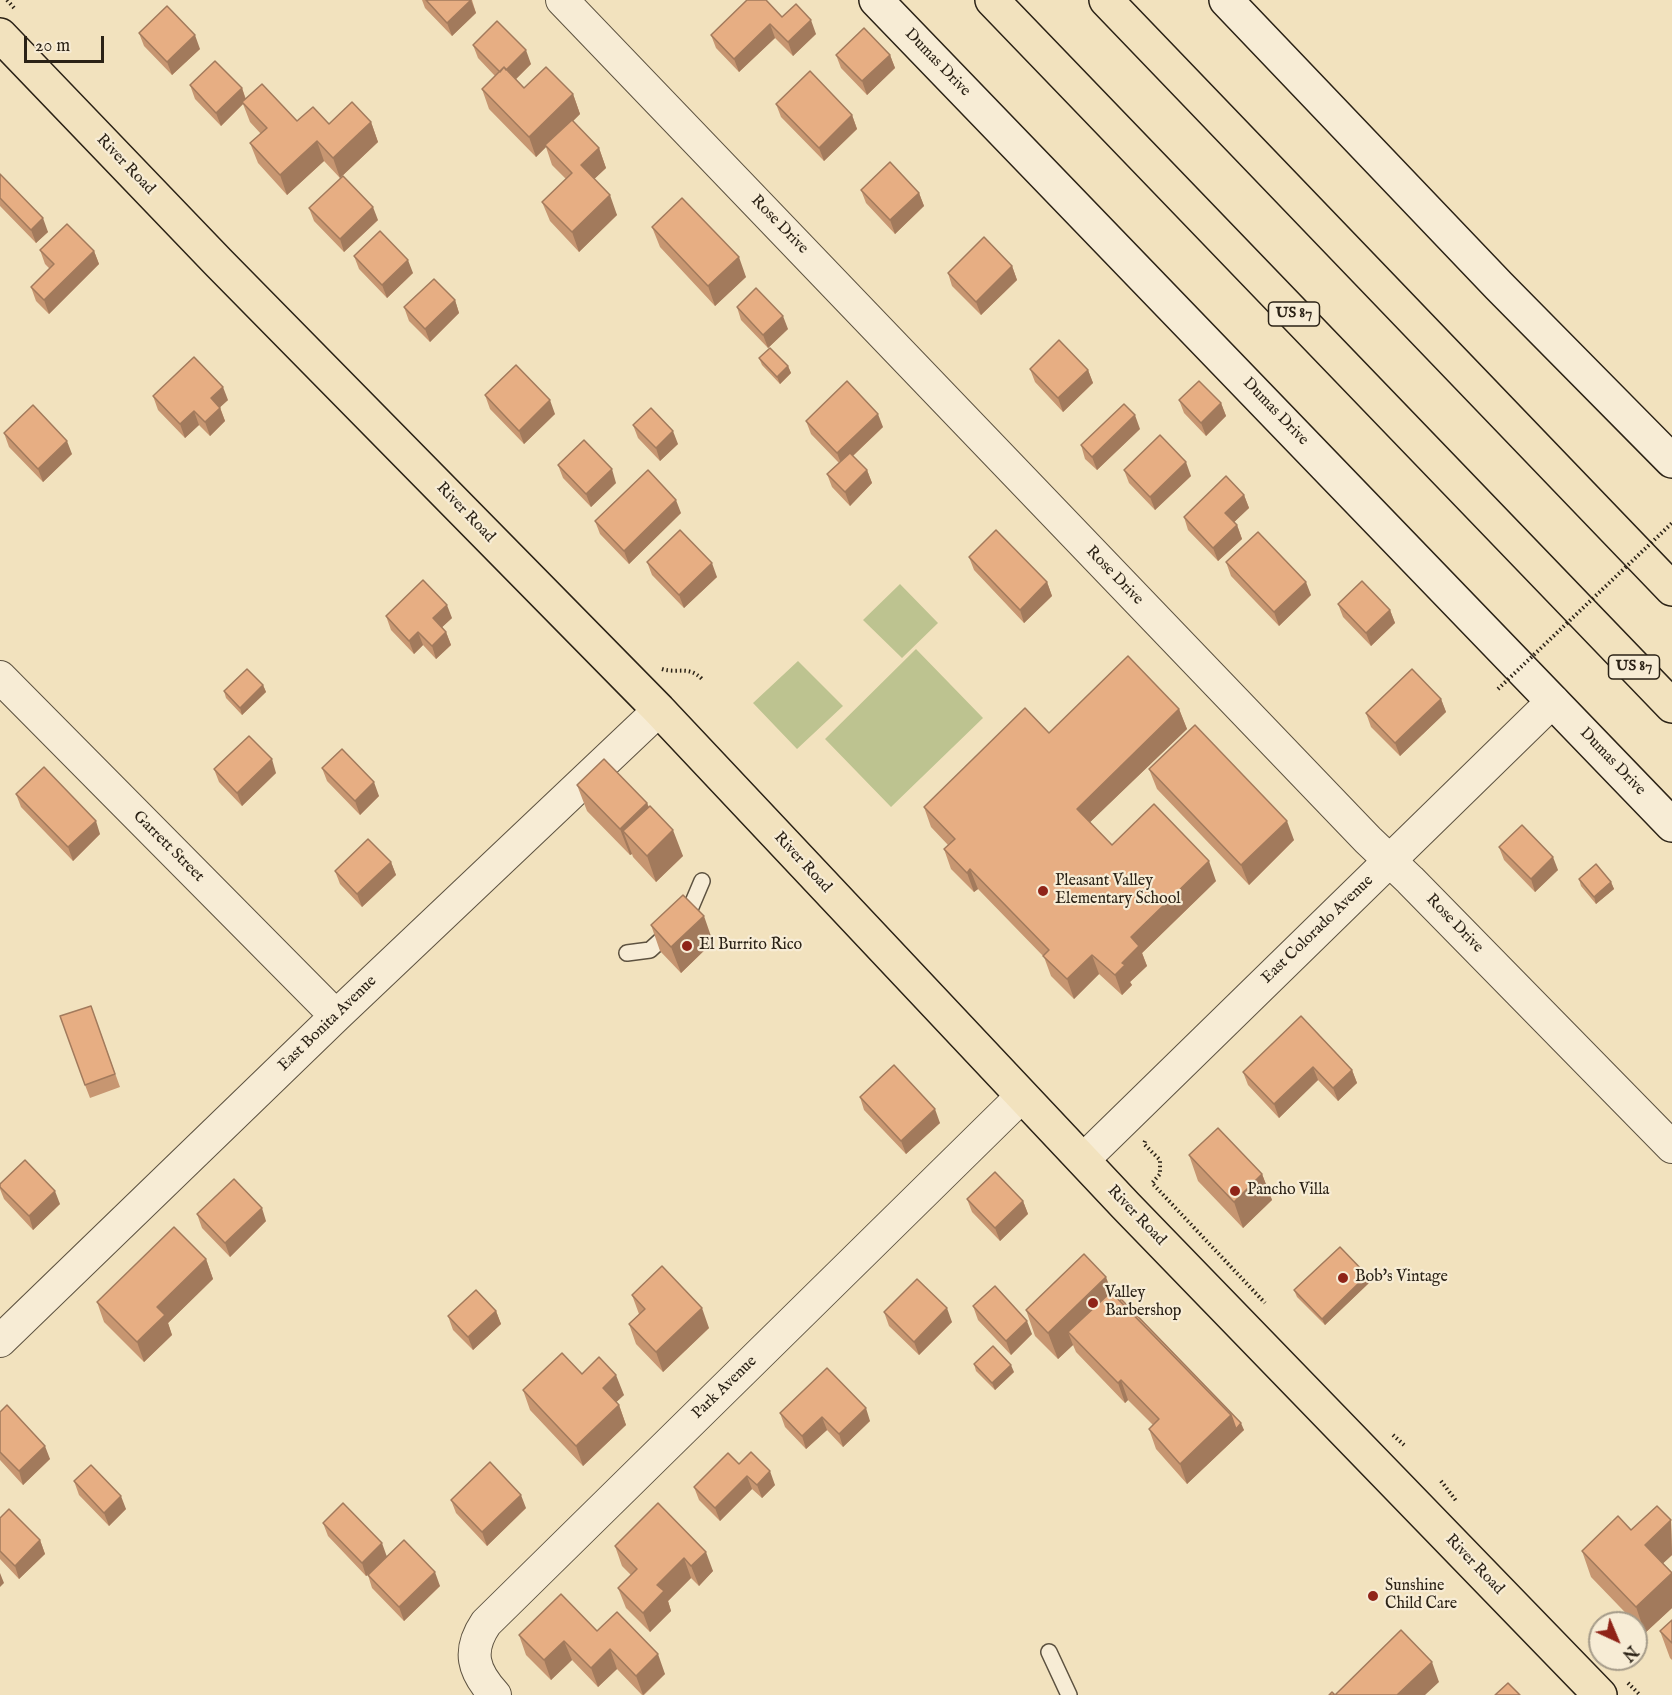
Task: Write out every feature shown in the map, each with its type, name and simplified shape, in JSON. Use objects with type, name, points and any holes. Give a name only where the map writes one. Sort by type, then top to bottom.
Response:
[{"type":"main road","name":"Dumas Drive","points":[[876,0],[1672,825]]},
{"type":"main road","name":"US 87","points":[[992,0],[1672,706]]},
{"type":"main road","points":[[1106,0],[1672,589]]},
{"type":"main road","points":[[1226,0],[1498,286],[1672,461]]},
{"type":"main road","name":"River Road","points":[[0,35],[226,270],[659,710],[1083,1160],[1600,1695]]},
{"type":"main road","points":[[1564,477],[1672,557]]},
{"type":"main road","points":[[1597,629],[1672,720]]},
{"type":"street","name":"Rose Drive","points":[[562,0],[1052,512],[1672,1148]]},
{"type":"street","name":"Garrett Street","points":[[0,677],[336,1016]]},
{"type":"street","name":"East Colorado Avenue","points":[[1083,1160],[1553,701]]},
{"type":"street","name":"East Bonita Avenue","points":[[0,1341],[336,1016],[659,710]]},
{"type":"street","name":"Park Avenue","points":[[495,1695],[482,1679],[475,1660],[477,1638],[486,1623],[1022,1096]]},
{"type":"lane","points":[[627,953],[650,950],[655,947],[688,914],[702,881]]},
{"type":"lane","points":[[1049,1652],[1069,1695]]},
{"type":"path","points":[[1498,689],[1672,523]]},
{"type":"path","points":[[1143,1144],[1160,1160],[1160,1173],[1152,1183]]},
{"type":"green space","points":[[900,584],[938,623],[902,658],[863,620]]},
{"type":"green space","points":[[916,649],[983,718],[891,807],[825,739]]},
{"type":"green space","points":[[798,661],[843,706],[797,749],[753,703]]},
{"type":"building","points":[[426,0],[471,0],[447,23]]},
{"type":"building","points":[[747,0],[766,0],[782,17],[796,4],[811,20],[788,42],[770,24],[734,59],[711,35]]},
{"type":"building","points":[[167,6],[195,35],[167,62],[139,33]]},
{"type":"building","points":[[497,21],[526,50],[506,70],[504,67],[500,72],[473,45]]},
{"type":"building","points":[[864,28],[890,55],[862,81],[836,55]]},
{"type":"building","points":[[215,61],[242,88],[216,113],[190,85]]},
{"type":"building","points":[[504,67],[524,88],[546,67],[573,94],[529,137],[482,89]]},
{"type":"building","points":[[810,71],[852,115],[819,148],[776,104]]},
{"type":"building","points":[[262,84],[297,121],[313,107],[329,124],[352,102],[371,122],[333,158],[317,141],[280,175],[250,143],[267,128],[242,102]]},
{"type":"building","points":[[572,120],[599,148],[581,165],[610,195],[572,232],[542,202],[572,173],[545,145]]},
{"type":"building","points":[[890,162],[919,193],[890,220],[861,190]]},
{"type":"building","points":[[0,174],[43,218],[31,230],[0,198]]},
{"type":"building","points":[[343,176],[373,207],[340,239],[309,208]]},
{"type":"building","points":[[682,198],[739,257],[708,286],[652,227]]},
{"type":"building","points":[[67,224],[94,251],[44,300],[31,287],[54,264],[40,250]]},
{"type":"building","points":[[380,231],[408,260],[382,285],[354,256]]},
{"type":"building","points":[[984,237],[1012,266],[976,302],[948,273]]},
{"type":"building","points":[[434,279],[455,300],[425,329],[404,307]]},
{"type":"building","points":[[756,288],[783,316],[763,335],[737,307]]},
{"type":"building","points":[[1059,340],[1088,370],[1058,398],[1030,369]]},
{"type":"building","points":[[770,348],[788,366],[777,377],[759,358]]},
{"type":"building","points":[[194,357],[223,387],[211,398],[220,408],[205,422],[194,411],[180,424],[153,396]]},
{"type":"building","points":[[516,365],[550,400],[519,431],[485,395]]},
{"type":"building","points":[[847,381],[878,414],[837,453],[806,421]]},
{"type":"building","points":[[1199,381],[1221,403],[1201,423],[1179,400]]},
{"type":"building","points":[[1124,404],[1135,415],[1092,457],[1081,445]]},
{"type":"building","points":[[33,405],[67,441],[38,469],[4,433]]},
{"type":"building","points":[[651,408],[673,431],[656,448],[633,425]]},
{"type":"building","points":[[1160,435],[1186,462],[1150,497],[1124,470]]},
{"type":"building","points":[[584,440],[612,469],[586,494],[558,465]]},
{"type":"building","points":[[850,453],[867,470],[845,492],[827,474]]},
{"type":"building","points":[[648,470],[676,500],[624,551],[595,521]]},
{"type":"building","points":[[1226,476],[1244,495],[1225,513],[1237,525],[1213,548],[1184,517]]},
{"type":"building","points":[[680,530],[712,563],[679,595],[647,562]]},
{"type":"building","points":[[996,530],[1047,582],[1020,610],[969,557]]},
{"type":"building","points":[[1258,532],[1306,582],[1274,612],[1226,562]]},
{"type":"building","points":[[423,580],[447,605],[433,618],[446,632],[432,646],[418,632],[409,641],[386,616]]},
{"type":"building","points":[[1362,581],[1390,610],[1366,633],[1338,604]]},
{"type":"building","points":[[1128,656],[1179,709],[1077,809],[1112,845],[1154,804],[1209,861],[1131,937],[1139,946],[1122,963],[1125,965],[1115,975],[1092,955],[1067,979],[1043,956],[1049,950],[970,869],[967,873],[944,849],[955,839],[924,807],[1025,708],[1049,733]]},
{"type":"building","points":[[247,669],[263,685],[240,708],[224,691]]},
{"type":"building","points":[[1412,669],[1441,699],[1395,743],[1366,713]]},
{"type":"building","points":[[1195,725],[1287,821],[1241,865],[1149,769]]},
{"type":"building","points":[[249,736],[272,759],[237,793],[214,769]]},
{"type":"building","points":[[342,749],[374,782],[355,801],[322,768]]},
{"type":"building","points":[[604,759],[647,803],[620,829],[577,785]]},
{"type":"building","points":[[44,767],[96,821],[68,847],[16,794]]},
{"type":"building","points":[[650,806],[673,830],[647,856],[623,831]]},
{"type":"building","points":[[1522,825],[1553,857],[1531,879],[1499,847]]},
{"type":"building","points":[[368,839],[391,862],[357,894],[335,871]]},
{"type":"building","points":[[1596,864],[1611,882],[1594,897],[1579,879]]},
{"type":"building","points":[[683,895],[704,916],[671,947],[651,925]]},
{"type":"building","points":[[91,1006],[115,1074],[85,1085],[60,1016]]},
{"type":"building","points":[[1301,1016],[1352,1070],[1333,1088],[1313,1067],[1274,1104],[1243,1072]]},
{"type":"building","points":[[894,1065],[935,1109],[901,1141],[860,1097]]},
{"type":"building","points":[[1218,1128],[1262,1174],[1234,1202],[1189,1155]]},
{"type":"building","points":[[25,1160],[55,1191],[29,1216],[0,1187],[0,1184]]},
{"type":"building","points":[[995,1172],[1023,1201],[995,1228],[967,1199]]},
{"type":"building","points":[[234,1179],[262,1208],[225,1243],[197,1214]]},
{"type":"building","points":[[174,1227],[206,1259],[157,1307],[165,1315],[137,1342],[97,1302]]},
{"type":"building","points":[[1340,1247],[1367,1275],[1322,1319],[1294,1290]]},
{"type":"building","points":[[1084,1254],[1106,1277],[1048,1333],[1026,1310]]},
{"type":"building","points":[[662,1266],[702,1308],[656,1352],[629,1324],[645,1309],[632,1295]]},
{"type":"building","points":[[917,1279],[947,1308],[914,1342],[884,1312]]},
{"type":"building","points":[[995,1286],[1027,1321],[1006,1341],[973,1306]]},
{"type":"building","points":[[476,1290],[496,1311],[468,1337],[448,1316]]},
{"type":"building","points":[[1111,1292],[1231,1415],[1180,1464],[1149,1429],[1159,1419],[1121,1380],[1118,1383],[1068,1332]]},
{"type":"building","points":[[1121,1299],[1241,1423],[1236,1429],[1231,1415],[1120,1301]]},
{"type":"building","points":[[993,1346],[1011,1365],[992,1383],[974,1364]]},
{"type":"building","points":[[562,1353],[582,1374],[599,1357],[616,1375],[603,1388],[619,1405],[576,1446],[523,1390]]},
{"type":"building","points":[[827,1368],[866,1408],[839,1434],[822,1417],[802,1436],[780,1413]]},
{"type":"building","points":[[7,1405],[45,1446],[19,1471],[0,1452],[0,1412]]},
{"type":"building","points":[[751,1452],[770,1471],[757,1485],[747,1476],[715,1508],[694,1487],[728,1453],[739,1464]]},
{"type":"building","points":[[490,1462],[521,1495],[482,1532],[451,1500]]},
{"type":"building","points":[[91,1465],[121,1496],[104,1513],[74,1481]]},
{"type":"building","points":[[343,1503],[382,1543],[362,1563],[323,1523]]},
{"type":"building","points":[[658,1503],[706,1552],[691,1566],[684,1558],[657,1585],[664,1591],[643,1613],[618,1588],[637,1569],[615,1546]]},
{"type":"building","points":[[1657,1506],[1671,1520],[1645,1545],[1672,1573],[1636,1607],[1582,1551],[1618,1516],[1631,1530]]},
{"type":"building","points":[[9,1509],[40,1540],[15,1566],[0,1551],[0,1518]]},
{"type":"building","points":[[404,1540],[435,1572],[399,1607],[368,1575]]},
{"type":"building","points":[[561,1594],[597,1631],[617,1612],[658,1654],[636,1676],[610,1649],[591,1668],[564,1641],[544,1660],[519,1635]]},
{"type":"building","points":[[1672,1620],[1672,1643],[1660,1631]]},
{"type":"building","points":[[1401,1630],[1432,1662],[1397,1695],[1335,1695]]},
{"type":"building","points":[[1508,1683],[1520,1695],[1495,1695]]},
{"type":"place","name":"Pleasant Valley Elementary School","points":[[1043,891]]},
{"type":"place","name":"El Burrito Rico","points":[[687,946]]},
{"type":"place","name":"Pancho Villa","points":[[1235,1191]]},
{"type":"place","name":"Bob's Vintage","points":[[1343,1278]]},
{"type":"place","name":"Valley Barbershop","points":[[1093,1303]]},
{"type":"place","name":"Sunshine Child Care","points":[[1373,1596]]}]
